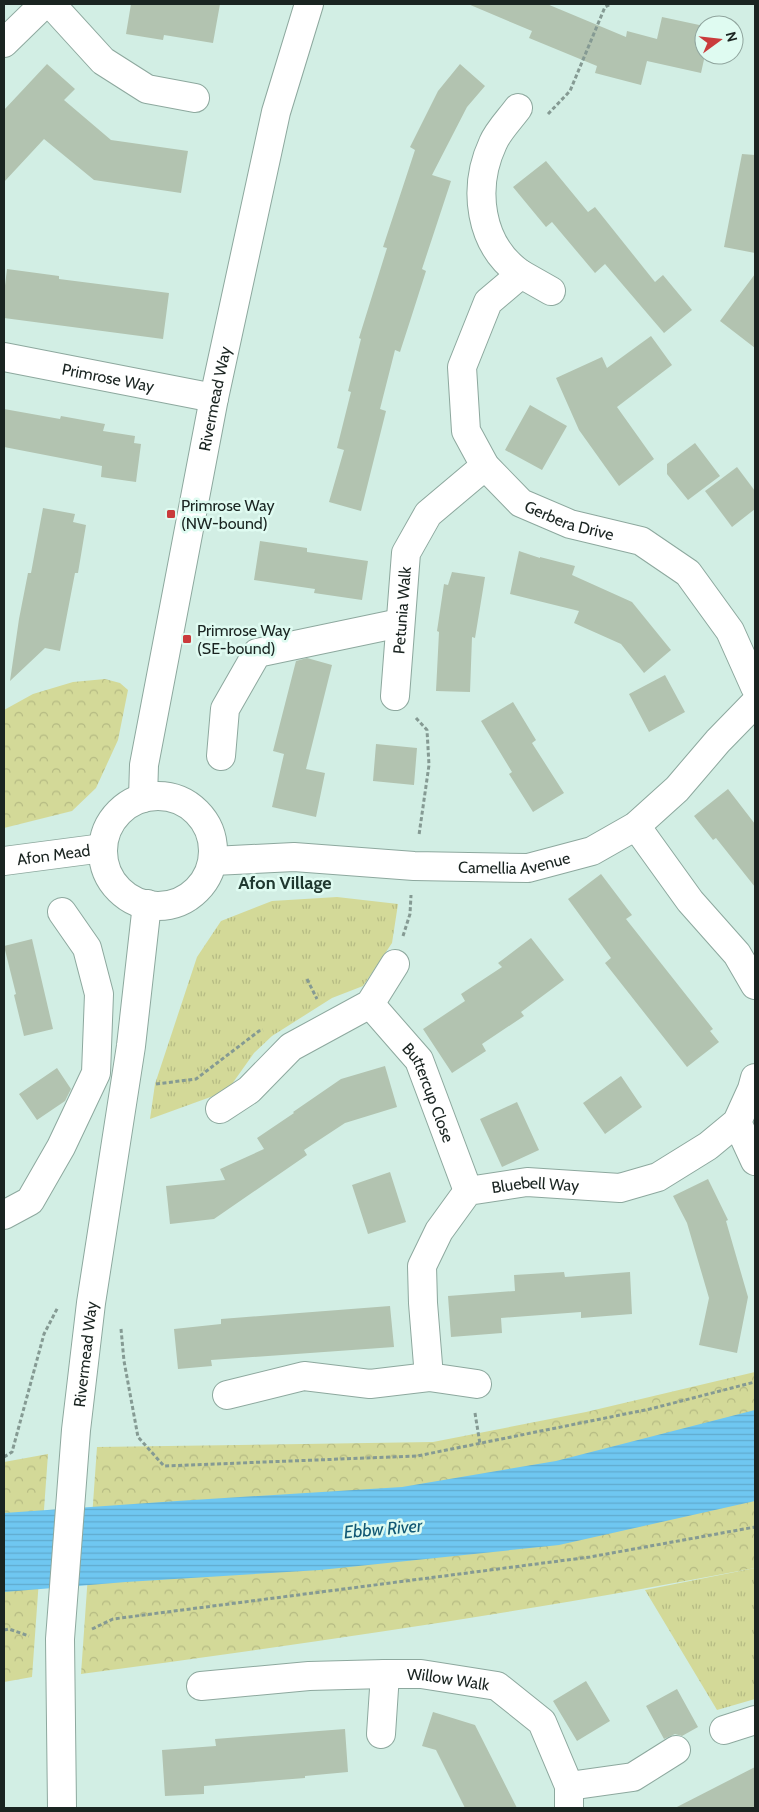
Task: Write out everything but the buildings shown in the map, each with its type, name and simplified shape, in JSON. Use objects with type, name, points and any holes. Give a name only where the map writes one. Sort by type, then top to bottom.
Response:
[{"type":"street","points":[[4,43],[44,4]]},
{"type":"street","points":[[51,4],[103,61],[147,89],[195,98]]},
{"type":"street","name":"Rivermead Way","points":[[143,798],[144,765],[214,398],[276,112],[309,4]]},
{"type":"street","points":[[518,108],[493,142],[483,174],[481,205],[490,238],[509,266],[551,291]]},
{"type":"street","name":"Gerbera Drive","points":[[521,274],[488,302],[462,368],[466,431],[485,466],[521,503],[570,524],[641,541],[688,573],[730,631],[755,686]]},
{"type":"street","name":"Primrose Way","points":[[4,357],[214,398]]},
{"type":"street","name":"Petunia Walk","points":[[395,696],[406,553],[428,514],[485,466]]},
{"type":"street","points":[[221,756],[225,709],[257,653],[400,623]]},
{"type":"street","name":"Camellia Avenue","points":[[213,861],[294,857],[414,866],[528,868],[592,851],[636,826],[677,789],[718,741],[755,703]]},
{"type":"street","points":[[156,796],[176,798],[192,807],[205,821],[213,842],[213,861],[205,881],[192,895],[166,906],[146,904],[128,898],[114,884],[105,867],[103,848],[107,832],[116,815],[126,806],[143,798],[156,796]]},
{"type":"street","points":[[636,826],[690,902],[737,954],[755,985]]},
{"type":"street","name":"Afon Mead","points":[[4,861],[103,848]]},
{"type":"street","name":"Rivermead Way","points":[[62,1808],[60,1640],[76,1430],[91,1303],[131,1046],[146,904]]},
{"type":"street","points":[[4,1215],[30,1201],[61,1147],[96,1073],[99,994],[87,948],[62,912]]},
{"type":"street","points":[[220,1109],[249,1090],[291,1047],[370,1004],[395,964]]},
{"type":"street","name":"Buttercup Close","points":[[370,1004],[420,1060],[468,1191]]},
{"type":"street","name":"Bluebell Way","points":[[429,1377],[422,1303],[422,1266],[439,1231],[468,1191],[527,1182],[620,1188],[658,1177],[708,1146],[737,1122],[755,1078]]},
{"type":"street","points":[[737,1122],[755,1161]]},
{"type":"street","points":[[227,1395],[304,1376],[370,1384],[429,1377],[477,1384]]},
{"type":"street","points":[[381,1734],[385,1674]]},
{"type":"street","name":"Willow Walk","points":[[201,1686],[308,1676],[385,1674],[421,1674],[497,1686],[542,1722],[569,1797]]},
{"type":"street","points":[[724,1730],[755,1720]]},
{"type":"street","points":[[569,1797],[633,1777],[676,1750]]},
{"type":"path","points":[[395,696],[427,730],[429,765],[414,866],[410,914],[395,964]]},
{"type":"path","points":[[124,1089],[196,1079],[259,1031],[267,1028]]},
{"type":"path","points":[[4,1457],[12,1452],[44,1334],[60,1302],[91,1303]]},
{"type":"path","points":[[121,1326],[124,1361],[138,1436],[164,1466],[417,1456],[650,1409],[755,1382]]},
{"type":"path","points":[[89,1630],[113,1619],[590,1557],[755,1527]]},
{"type":"path","points":[[4,1630],[10,1629]]},
{"type":"green space","points":[[105,679],[120,683],[128,690],[118,740],[96,788],[72,811],[4,828],[4,710],[33,694],[73,682]]},
{"type":"green space","points":[[337,897],[398,904],[392,943],[363,986],[332,998],[272,1036],[254,1053],[227,1091],[150,1119],[155,1084],[197,957],[221,921],[272,901]]},
{"type":"green space","points":[[755,1372],[755,1568],[419,1626],[81,1674],[97,1447],[433,1442],[586,1412]]},
{"type":"green space","points":[[48,1454],[32,1677],[4,1682],[4,1462]]},
{"type":"green space","points":[[755,1568],[755,1699],[717,1710],[645,1590]]},
{"type":"water","name":"Ebbw River","points":[[755,1410],[755,1501],[559,1545],[320,1570],[126,1582],[4,1592],[4,1513],[402,1487],[556,1461]]},
{"type":"place","name":"Primrose Way (NW-bound)","points":[[171,514]]},
{"type":"place","name":"Primrose Way (SE-bound)","points":[[187,639]]},
{"type":"district","name":"Afon Village","points":[[285,883]]}]
